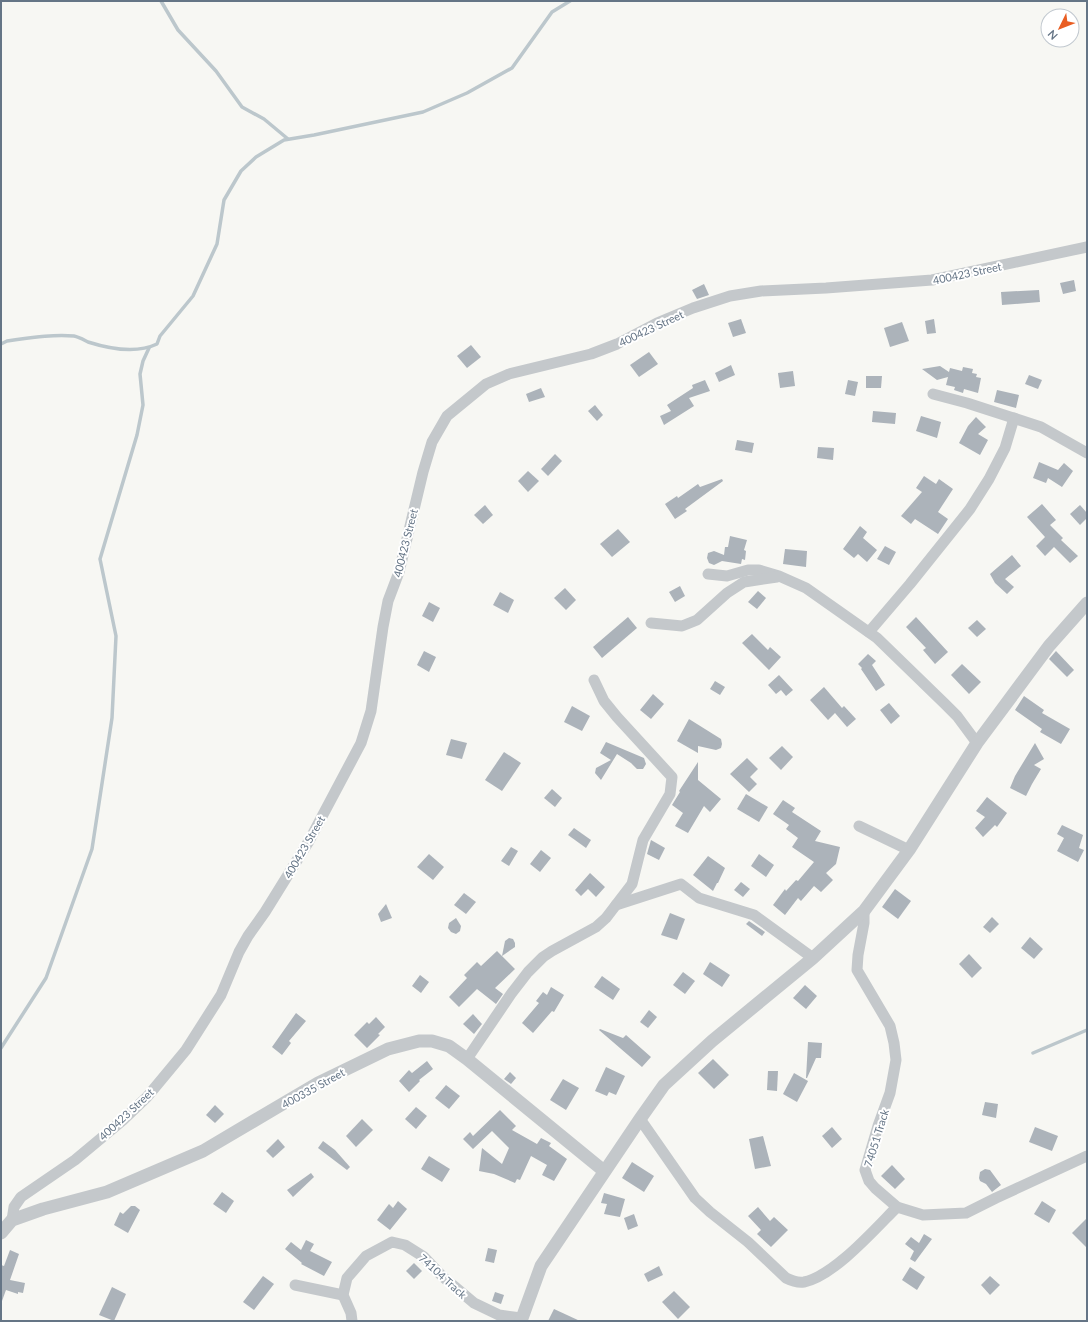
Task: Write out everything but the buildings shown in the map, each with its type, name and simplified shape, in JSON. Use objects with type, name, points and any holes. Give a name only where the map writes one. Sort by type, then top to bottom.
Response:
[{"type":"street","name":"400423 Street","points":[[12,1220],[14,1207],[21,1198],[75,1160],[123,1120],[147,1097],[186,1050],[221,995],[239,952],[248,936],[265,912],[313,834],[362,743],[371,711],[388,601],[399,572],[423,472],[432,442],[446,416],[486,384],[509,374],[591,354],[617,344],[657,323],[693,308],[730,296],[761,291],[932,280],[1087,247]]},
{"type":"street","points":[[933,394],[967,403],[1041,427],[1087,453]]},
{"type":"street","points":[[869,632],[910,584],[970,509],[989,479],[1005,448],[1014,418]]},
{"type":"street","points":[[708,574],[726,576],[748,570],[759,570],[779,576],[806,588],[869,632],[957,716],[977,743]]},
{"type":"street","points":[[651,623],[682,626],[697,620],[728,593],[744,582],[779,576]]},
{"type":"street","points":[[521,1320],[541,1266],[604,1171],[664,1085],[712,1041],[813,958],[864,911],[909,850],[977,743],[1049,646],[1087,604]]},
{"type":"street","points":[[467,1058],[528,972],[552,951],[596,927],[606,918],[616,905],[632,884],[643,840],[670,794],[672,777],[604,701],[594,680]]},
{"type":"street","points":[[859,826],[909,850]]},
{"type":"street","points":[[616,905],[681,884],[699,898],[754,915],[813,958]]},
{"type":"street","name":"74051 Track","points":[[864,911],[864,923],[858,955],[857,970],[872,998],[890,1026],[896,1060],[890,1093],[878,1126],[865,1170],[869,1181],[875,1188],[897,1207],[923,1216],[966,1213],[1087,1156]]},
{"type":"street","name":"400335 Street","points":[[12,1220],[43,1209],[107,1192],[203,1151],[318,1083],[388,1049],[419,1041],[432,1041],[449,1046],[467,1058],[604,1171]]},
{"type":"street","points":[[640,1119],[695,1198],[748,1242],[786,1278],[793,1282],[804,1282],[821,1276],[848,1256],[897,1207]]},
{"type":"street","points":[[1,1233],[12,1220]]},
{"type":"street","name":"74104 Track","points":[[344,1295],[347,1278],[366,1256],[392,1242],[405,1245],[424,1257],[442,1276],[474,1303],[499,1315],[521,1320]]},
{"type":"street","points":[[294,1285],[344,1295],[351,1313],[352,1321]]},
{"type":"waterway","points":[[161,1],[178,30],[216,71],[242,107],[264,119],[288,139]]},
{"type":"waterway","points":[[1,344],[7,341],[57,336],[74,336],[96,345],[132,350],[157,344],[160,336],[193,296],[217,244],[224,200],[241,171],[256,157],[284,140],[423,112],[467,93],[512,68],[552,12],[570,1]]},
{"type":"waterway","points":[[1,1048],[46,978],[92,849],[112,718],[116,636],[100,559],[137,435],[143,405],[140,374],[143,361],[149,348]]},
{"type":"waterway","points":[[1033,1053],[1087,1030]]}]
